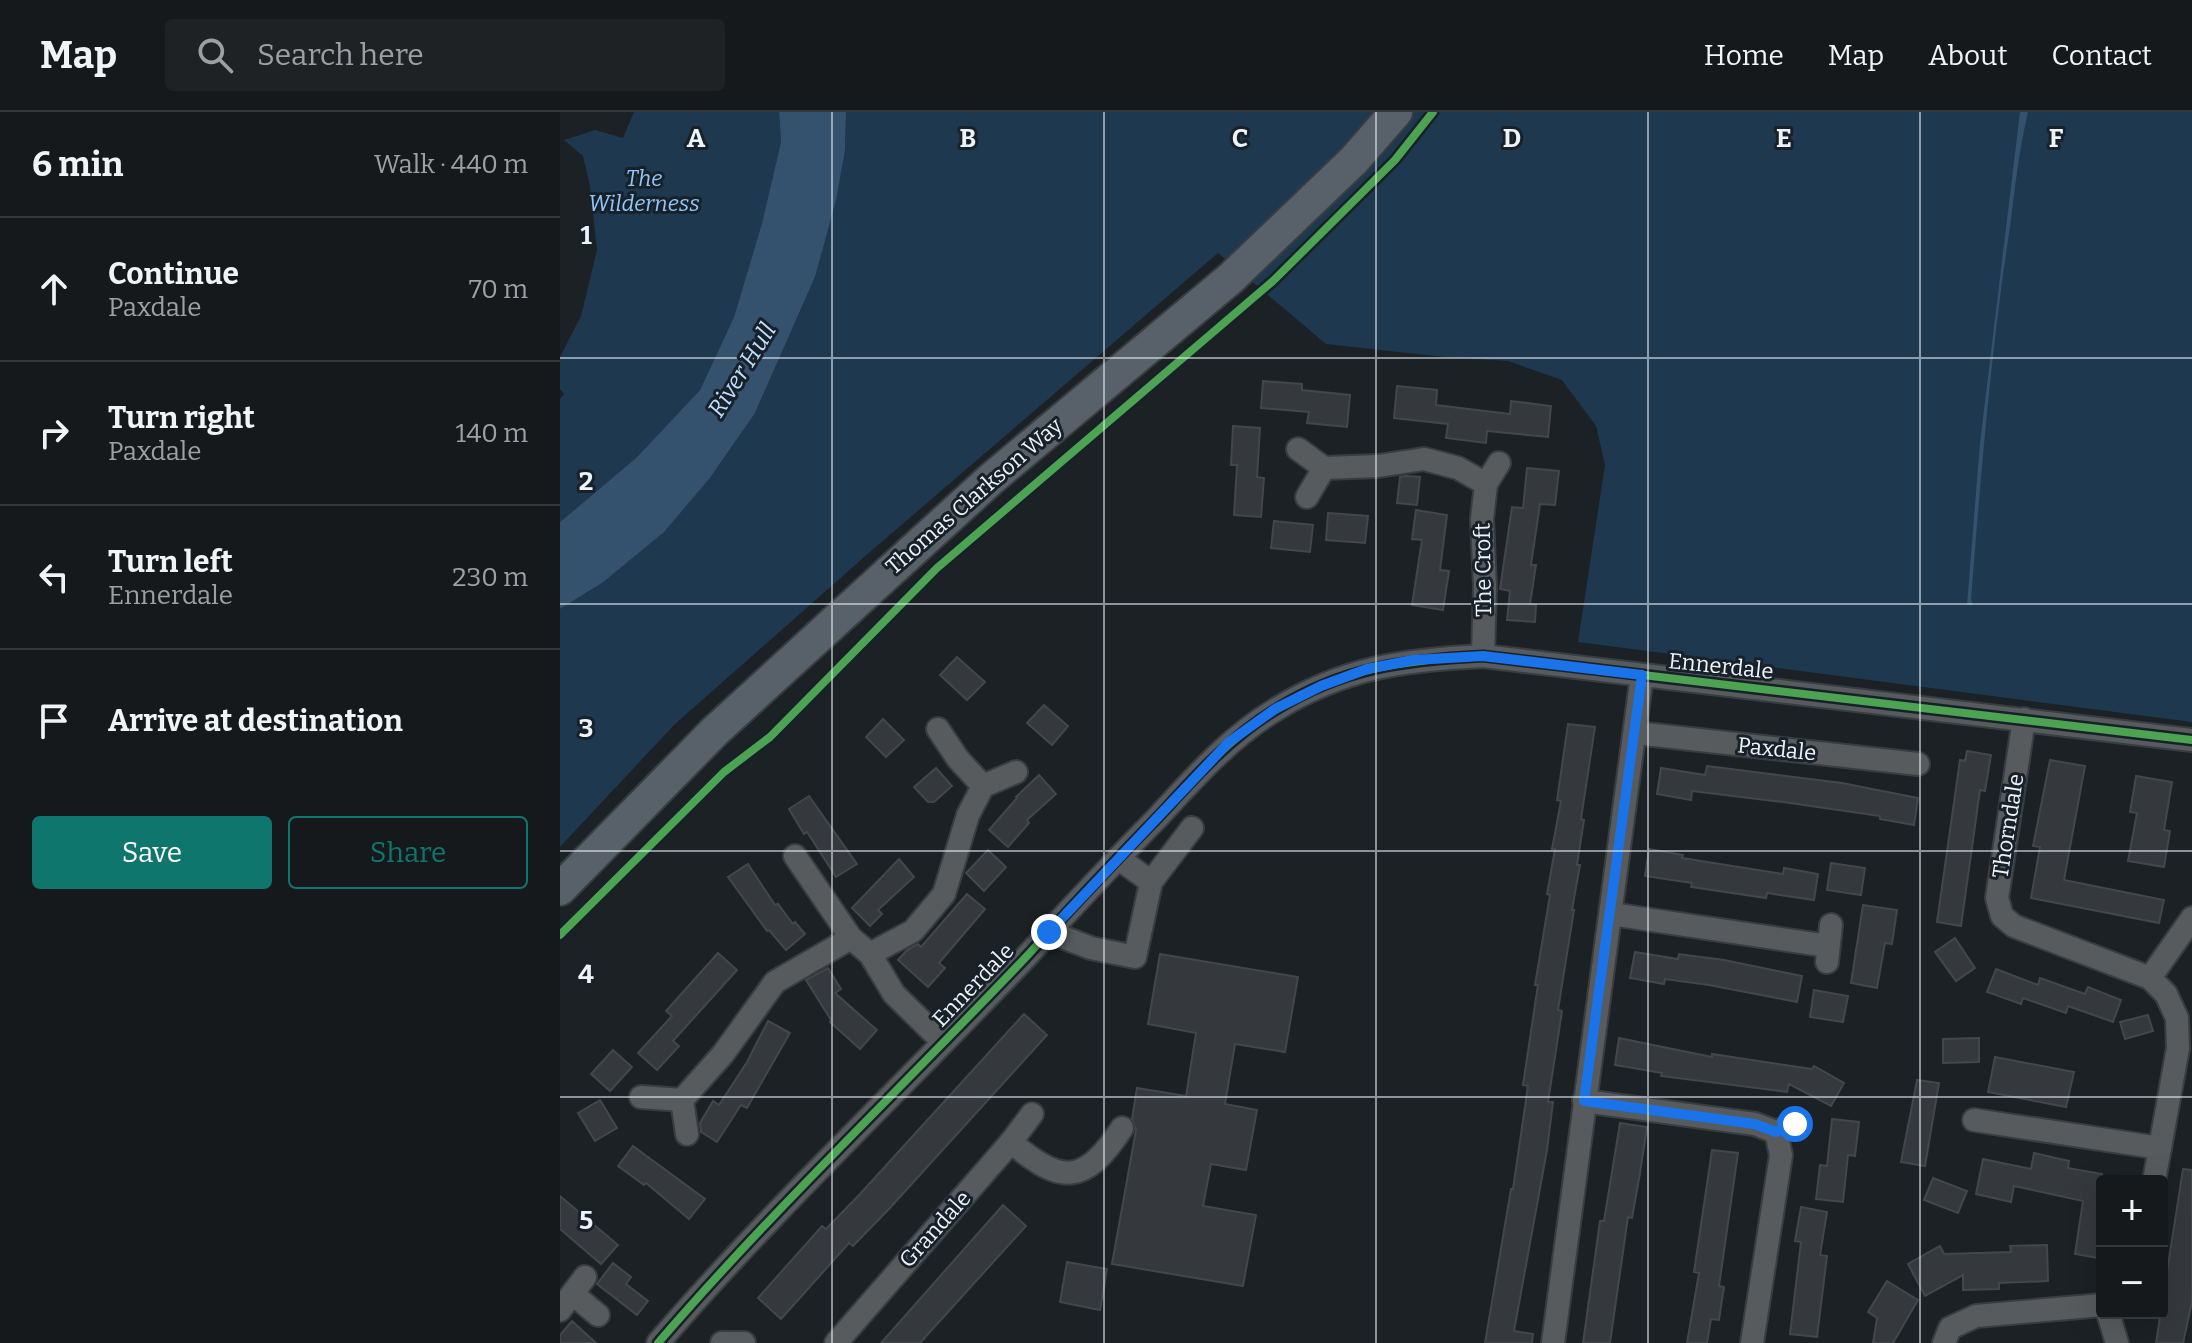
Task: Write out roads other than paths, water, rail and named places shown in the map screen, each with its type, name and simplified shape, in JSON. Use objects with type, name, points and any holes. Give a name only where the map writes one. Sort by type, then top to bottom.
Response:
[{"type":"highway","name":"Thomas Clarkson Way","points":[[560,889],[652,793],[789,661],[991,479],[1231,278],[1354,160],[1396,112]]},
{"type":"street","points":[[1298,449],[1324,468],[1378,466],[1424,459],[1458,468],[1486,484]]},
{"type":"street","name":"The Croft","points":[[1483,656],[1485,587],[1482,519],[1486,484],[1499,463]]},
{"type":"street","points":[[1307,497],[1324,468]]},
{"type":"street","name":"Ennerdale","points":[[658,1343],[781,1208],[1229,742],[1275,709],[1321,686],[1367,669],[1413,660],[1483,656],[2192,740]]},
{"type":"street","points":[[1553,1343],[1642,675]]},
{"type":"street","name":"Thorndale","points":[[2024,719],[1997,898],[2002,916],[2014,926],[2046,940],[2150,978]]},
{"type":"street","points":[[938,729],[958,759],[983,786]]},
{"type":"street","name":"Paxdale","points":[[1636,733],[1918,764]]},
{"type":"street","points":[[870,954],[913,931],[944,894],[968,815],[983,786],[1016,772]]},
{"type":"street","points":[[1049,932],[1091,948],[1135,957],[1151,882],[1192,828]]},
{"type":"street","points":[[795,856],[851,938],[870,954],[894,994],[943,1042]]},
{"type":"street","points":[[1118,858],[1151,882]]},
{"type":"street","points":[[1611,914],[1829,944]]},
{"type":"street","points":[[2155,1175],[2178,1048],[2177,1018],[2166,994],[2150,978],[2192,918]]},
{"type":"street","points":[[682,1100],[723,1054],[775,982],[851,938]]},
{"type":"street","points":[[641,1097],[682,1100]]},
{"type":"street","points":[[682,1100],[687,1134]]},
{"type":"street","points":[[1584,1101],[1786,1128],[1752,1343]]},
{"type":"street","name":"Grandale","points":[[836,1343],[1032,1114]]},
{"type":"street","points":[[1974,1120],[2160,1148]]},
{"type":"street","points":[[1011,1142],[1038,1165],[1060,1173],[1087,1168],[1105,1153],[1122,1128]]},
{"type":"street","points":[[573,1294],[598,1315]]},
{"type":"street","points":[[1944,1343],[1950,1328],[1976,1316],[2096,1306]]},
{"type":"street","points":[[2110,1319],[2117,1343]]},
{"type":"street","points":[[722,1343],[744,1343]]},
{"type":"water","name":"River Hull","points":[[779,112],[846,112],[845,150],[836,200],[815,277],[755,413],[709,479],[664,532],[602,583],[560,609],[560,522],[636,458],[700,390],[734,317],[762,223],[781,142]]},
{"type":"water","points":[[2020,112],[2028,112],[1992,366],[1971,599],[1973,605],[1967,605],[1980,443]]},
{"type":"park label","name":"The Wilderness","points":[[644,190]]}]
